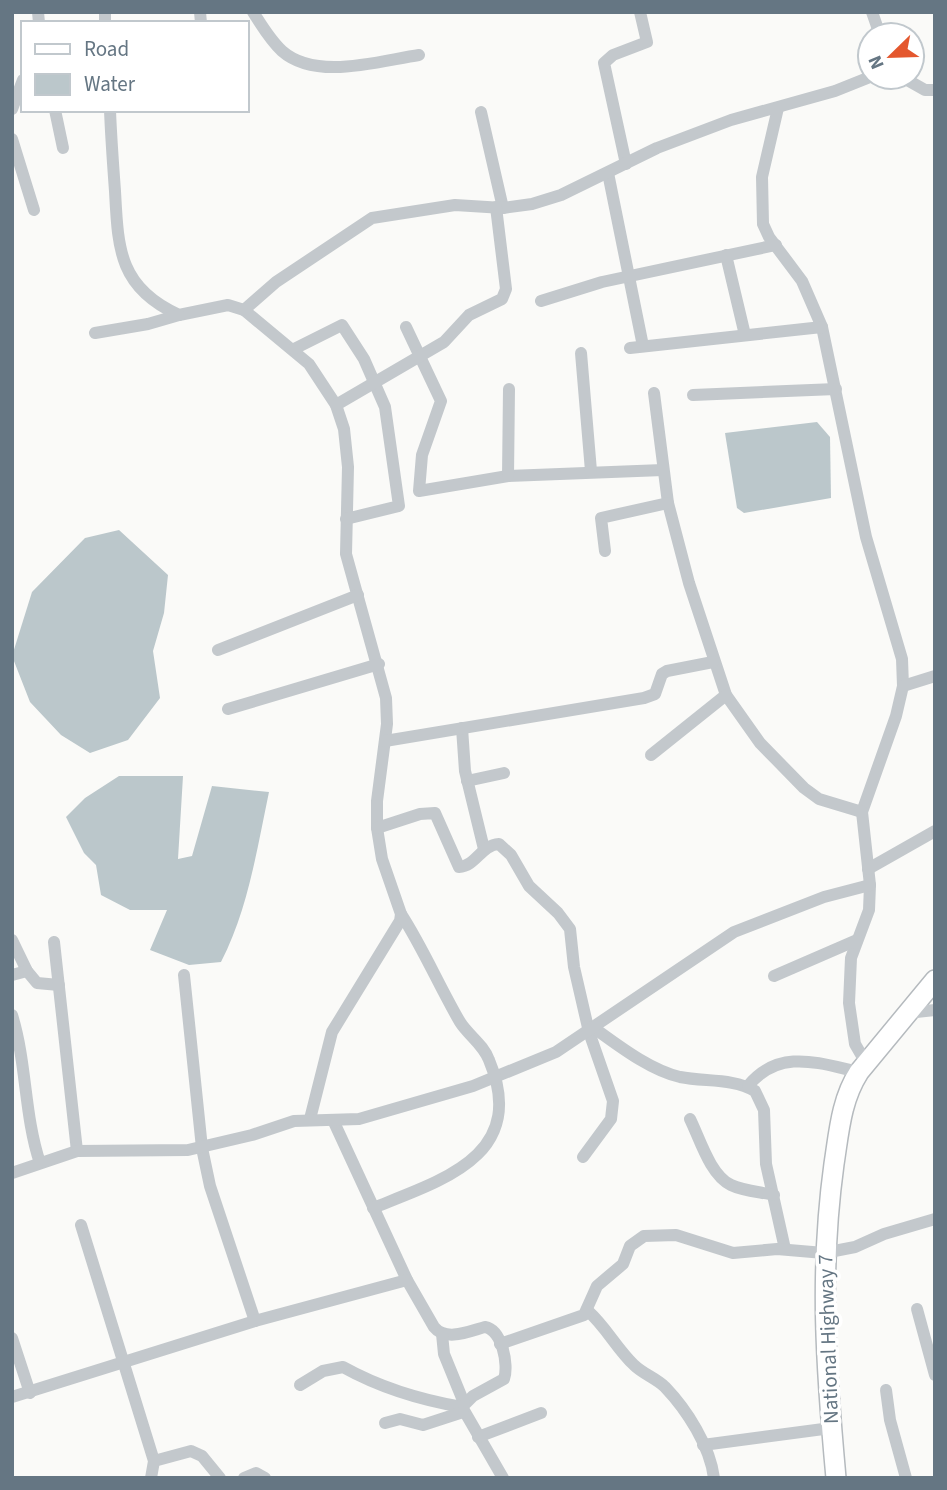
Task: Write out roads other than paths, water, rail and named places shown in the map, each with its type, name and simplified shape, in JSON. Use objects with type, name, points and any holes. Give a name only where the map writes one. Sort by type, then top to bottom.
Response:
[{"type":"main road","name":"National Highway 7","points":[[836,1478],[824,1355],[824,1252],[839,1126],[850,1086],[935,979]]},
{"type":"street","points":[[253,12],[283,52],[310,65],[327,67],[419,55]]},
{"type":"street","points":[[626,164],[604,63],[613,55],[647,42],[640,12]]},
{"type":"street","points":[[244,310],[276,282],[372,218],[455,205],[500,208],[532,204],[561,195],[626,164],[732,120],[778,108],[856,82]]},
{"type":"street","points":[[12,109],[21,85]]},
{"type":"street","points":[[748,1086],[764,1070],[797,1059],[862,1068],[850,1018],[849,978],[856,940],[869,910],[870,885],[862,812],[896,716],[903,686],[902,659],[866,537],[822,327],[802,281],[763,225],[760,201],[768,145],[778,108]]},
{"type":"street","points":[[336,405],[444,341],[469,314],[505,295],[500,208],[481,111]]},
{"type":"street","points":[[55,112],[63,148]]},
{"type":"street","points":[[110,112],[118,245],[127,269],[146,294],[179,315]]},
{"type":"street","points":[[12,139],[34,210]]},
{"type":"street","points":[[608,173],[629,277],[637,347],[822,327]]},
{"type":"street","points":[[541,301],[629,277],[776,245]]},
{"type":"street","points":[[726,255],[745,335]]},
{"type":"street","points":[[95,333],[148,324],[228,305],[244,310],[294,349],[325,384],[344,429],[348,467],[346,554],[379,664],[386,698],[377,828],[382,859],[401,914],[460,1021],[482,1047],[498,1091],[496,1127],[484,1151],[453,1175],[373,1208]]},
{"type":"street","points":[[294,349],[342,325],[375,380],[385,407],[399,506],[346,519]]},
{"type":"street","points":[[406,327],[439,391],[441,401],[422,455],[419,491],[508,476],[663,470]]},
{"type":"street","points":[[581,353],[591,471]]},
{"type":"street","points":[[508,476],[509,389]]},
{"type":"street","points":[[693,395],[836,389]]},
{"type":"street","points":[[654,393],[668,503],[713,662],[726,695],[760,743],[804,788],[820,799],[862,812]]},
{"type":"street","points":[[605,551],[601,518],[668,503]]},
{"type":"street","points":[[218,650],[358,595]]},
{"type":"street","points":[[385,741],[644,698],[655,694],[662,674],[667,671],[713,662]]},
{"type":"street","points":[[228,709],[379,664]]},
{"type":"street","points":[[903,686],[935,676]]},
{"type":"street","points":[[652,755],[726,695]]},
{"type":"street","points":[[462,728],[467,781],[484,849]]},
{"type":"street","points":[[467,781],[504,774]]},
{"type":"street","points":[[377,828],[420,814],[435,813],[459,867],[470,864],[484,849],[493,844],[505,847],[529,886],[566,922],[592,1030],[613,1101],[613,1111],[603,1132],[583,1157]]},
{"type":"street","points":[[868,869],[935,831]]},
{"type":"street","points":[[12,1172],[77,1151],[202,1148],[294,1121],[333,1121],[385,1112],[495,1077],[556,1052],[734,932],[812,902],[870,885]]},
{"type":"street","points":[[310,1119],[332,1032],[400,921],[401,914]]},
{"type":"street","points":[[12,940],[27,971],[37,983],[59,985]]},
{"type":"street","points":[[775,975],[856,940]]},
{"type":"street","points":[[54,942],[77,1151]]},
{"type":"street","points":[[12,975],[27,971]]},
{"type":"street","points":[[184,975],[202,1148],[210,1186],[255,1321]]},
{"type":"street","points":[[906,1014],[935,1010]]},
{"type":"street","points":[[12,1015],[20,1042],[28,1122],[40,1163]]},
{"type":"street","points":[[592,1030],[676,1076],[748,1086],[755,1091],[764,1110],[765,1150],[785,1249]]},
{"type":"street","points":[[690,1119],[713,1167],[725,1182],[775,1195]]},
{"type":"street","points":[[333,1121],[407,1280],[434,1327],[442,1334],[444,1354],[463,1408],[503,1478]]},
{"type":"street","points":[[500,1344],[561,1325],[588,1311],[597,1286],[623,1264],[630,1246],[644,1236],[676,1236],[733,1253],[785,1249],[824,1252],[855,1247],[884,1234],[935,1219]]},
{"type":"street","points":[[81,1224],[154,1461],[151,1478]]},
{"type":"street","points":[[12,1397],[255,1321],[407,1280]]},
{"type":"street","points":[[917,1309],[935,1375]]},
{"type":"street","points":[[588,1311],[612,1335],[635,1367],[664,1387],[695,1428],[714,1478]]},
{"type":"street","points":[[385,1423],[400,1419],[423,1425],[463,1408],[504,1379],[507,1368],[500,1344],[491,1328],[442,1334]]},
{"type":"street","points":[[12,1338],[30,1393]]},
{"type":"street","points":[[300,1385],[323,1371],[342,1367],[373,1383],[435,1403],[463,1408]]},
{"type":"street","points":[[886,1390],[890,1420],[906,1478]]},
{"type":"street","points":[[478,1437],[541,1413]]},
{"type":"street","points":[[703,1445],[831,1428]]},
{"type":"street","points":[[154,1461],[191,1451],[202,1456],[220,1478]]},
{"type":"street","points":[[244,1478],[256,1473],[265,1478]]},
{"type":"water","points":[[817,422],[830,437],[831,498],[744,513],[737,508],[725,433]]},
{"type":"water","points":[[119,530],[168,575],[164,613],[153,651],[160,698],[128,740],[90,753],[61,735],[30,702],[12,656],[32,592],[85,538]]},
{"type":"water","points":[[119,776],[183,776],[178,859],[192,856],[212,786],[269,792],[245,900],[221,962],[189,965],[150,950],[167,910],[130,910],[101,895],[96,865],[84,853],[66,817],[85,798]]}]
